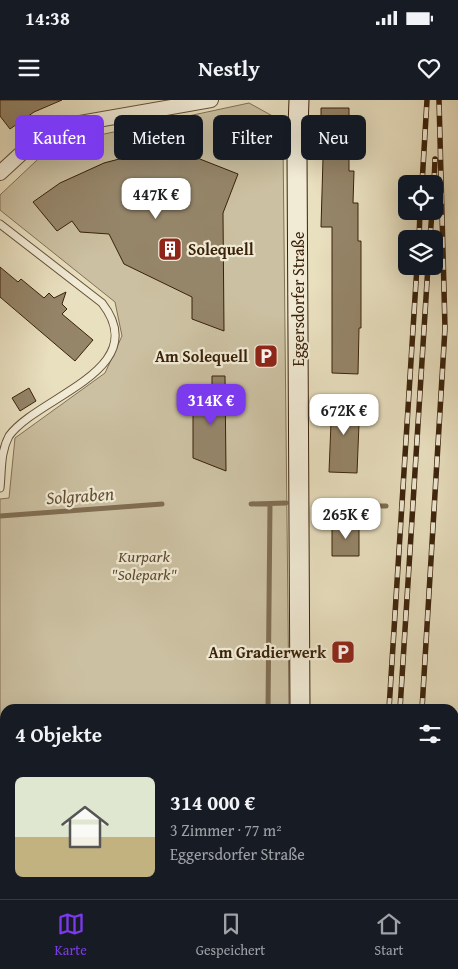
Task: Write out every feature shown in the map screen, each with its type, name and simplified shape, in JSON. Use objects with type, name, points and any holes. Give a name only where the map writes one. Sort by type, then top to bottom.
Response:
[{"type":"street","points":[[0,172],[38,138],[63,126],[211,100]]},
{"type":"street","name":"Eggersdorfer Straße","points":[[299,100],[300,704]]},
{"type":"lane","points":[[0,224],[102,303],[112,315],[115,330],[108,359],[97,372],[23,420],[8,437],[1,452],[0,488]]},
{"type":"green space","name":"Kurpark \"Solepark\"","points":[[249,103],[271,115],[213,115],[213,160],[283,160],[289,704],[0,704],[0,499],[9,498],[15,438],[105,373],[122,336],[115,302],[0,210],[0,195],[37,160],[104,160],[104,134],[114,132],[114,160],[203,160],[203,115],[193,115]]},
{"type":"building","points":[[0,100],[62,100],[30,115],[15,115],[15,125],[10,129],[0,116]]},
{"type":"building","points":[[321,108],[349,108],[349,115],[321,115]]},
{"type":"building","name":"Solequell","points":[[115,160],[202,160],[238,174],[223,213],[224,331],[192,319],[192,297],[124,264],[109,234],[80,232],[72,221],[57,231],[33,202],[60,183],[104,163]]},
{"type":"building","points":[[323,160],[349,160],[349,171],[354,171],[353,203],[358,203],[358,241],[361,241],[361,328],[359,328],[358,374],[332,373],[332,227],[321,227]]},
{"type":"building","points":[[0,267],[18,282],[21,279],[44,298],[49,293],[54,298],[66,292],[62,304],[67,309],[62,314],[93,340],[75,361],[0,297]]},
{"type":"building","points":[[212,376],[225,376],[226,471],[193,458],[193,395],[212,403]]},
{"type":"building","points":[[29,388],[36,401],[20,411],[12,398]]},
{"type":"building","points":[[332,398],[360,399],[357,473],[329,472]]},
{"type":"building","points":[[332,524],[359,524],[359,556],[332,556]]},
{"type":"waterway","name":"Solgraben","points":[[251,504],[286,503]]},
{"type":"waterway","name":"Solgraben","points":[[0,516],[162,504]]},
{"type":"waterway","points":[[268,704],[270,504]]},
{"type":"waterway","name":"Solgraben","points":[[315,506],[386,506]]},
{"type":"railway","points":[[423,175],[427,100]]},
{"type":"railway","points":[[422,704],[445,328],[439,100]]},
{"type":"railway","points":[[434,175],[435,159]]},
{"type":"railway","points":[[419,230],[420,220]]},
{"type":"railway","points":[[431,220],[431,230]]},
{"type":"railway","points":[[389,704],[416,275]]},
{"type":"railway","points":[[400,704],[427,275]]},
{"type":"place","name":"Solequell","points":[[170,249]]},
{"type":"place","name":"Am Solequell","points":[[266,356]]},
{"type":"place","name":"Am Gradierwerk","points":[[343,652]]}]
